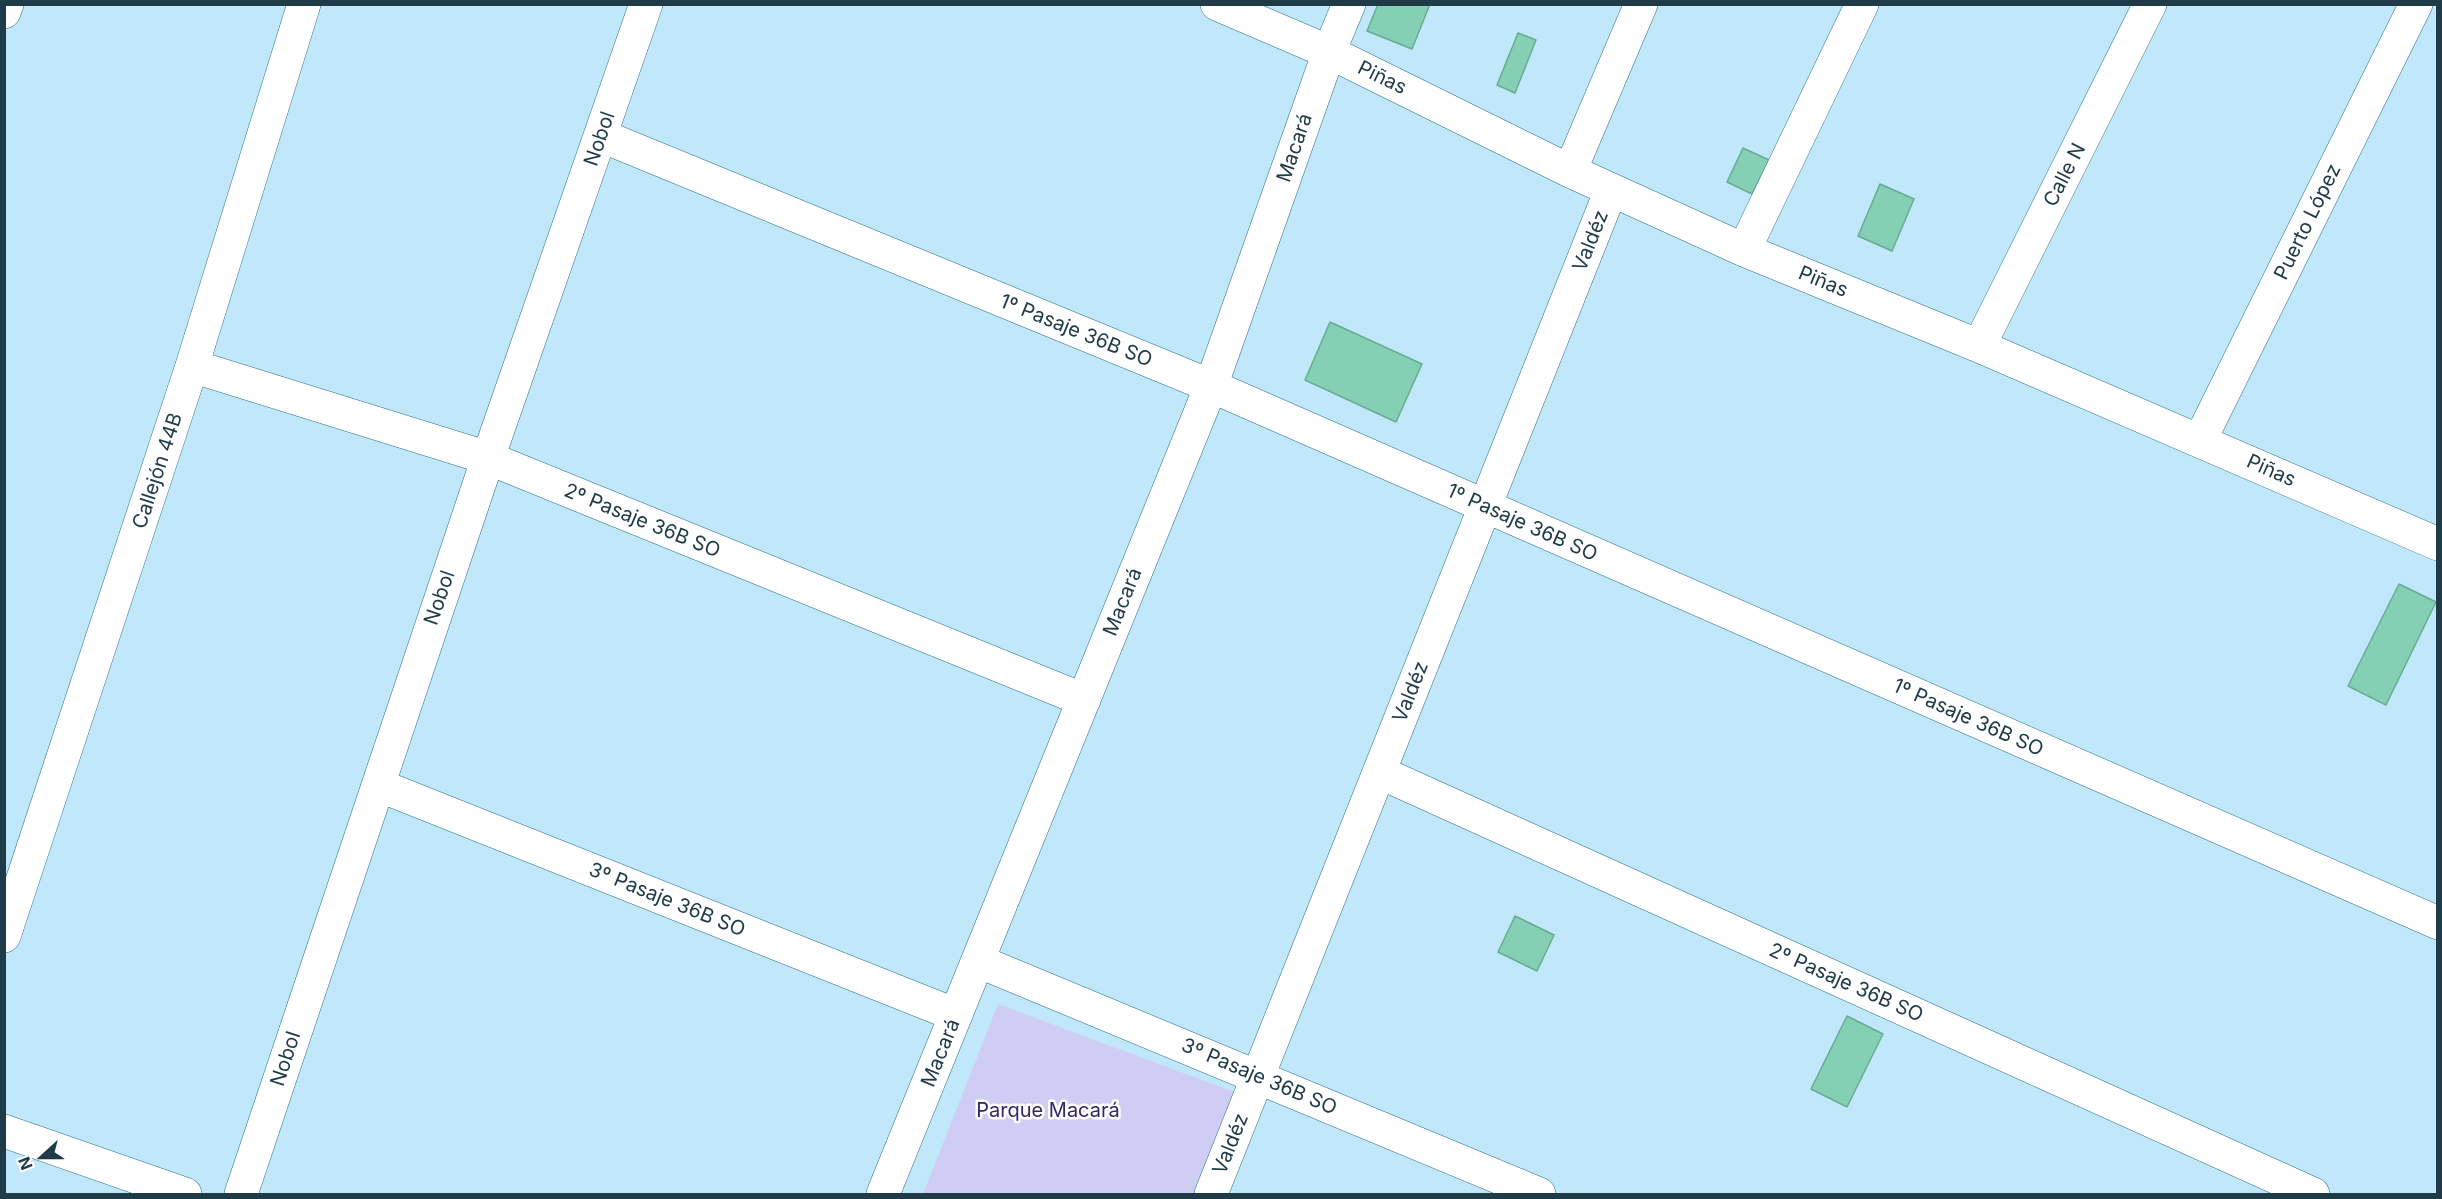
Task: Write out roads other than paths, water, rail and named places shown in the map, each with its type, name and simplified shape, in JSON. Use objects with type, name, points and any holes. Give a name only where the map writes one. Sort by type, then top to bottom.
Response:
[{"type":"street","points":[[4,12],[7,4]]},
{"type":"street","name":"Callejón 44B","points":[[4,936],[192,366],[304,4]]},
{"type":"street","name":"Nobol","points":[[242,1194],[488,458],[602,136],[646,4]]},
{"type":"street","name":"Piñas","points":[[1216,4],[1329,52],[1570,171],[1744,250],[2436,538]]},
{"type":"street","name":"Macará","points":[[883,1194],[1211,386],[1329,52],[1349,4]]},
{"type":"street","points":[[1570,171],[1641,4]]},
{"type":"street","points":[[1744,250],[1862,4]]},
{"type":"street","name":"Calle N","points":[[1979,346],[2150,4]]},
{"type":"street","name":"Puerto López","points":[[2200,440],[2416,4]]},
{"type":"street","name":"1º Pasaje 36B SO","points":[[602,136],[1211,386],[2438,923]]},
{"type":"street","name":"Valdéz","points":[[1211,1194],[1611,190]]},
{"type":"street","name":"2º Pasaje 36B SO","points":[[192,366],[488,458],[1084,700]]},
{"type":"street","name":"2º Pasaje 36B SO","points":[[1379,772],[2313,1194]]},
{"type":"street","name":"3º Pasaje 36B SO","points":[[378,785],[956,1015]]},
{"type":"street","name":"3º Pasaje 36B SO","points":[[978,961],[1539,1194]]},
{"type":"street","points":[[4,1131],[185,1194]]},
{"type":"park label","name":"Parque Macará","points":[[1048,1111]]}]
